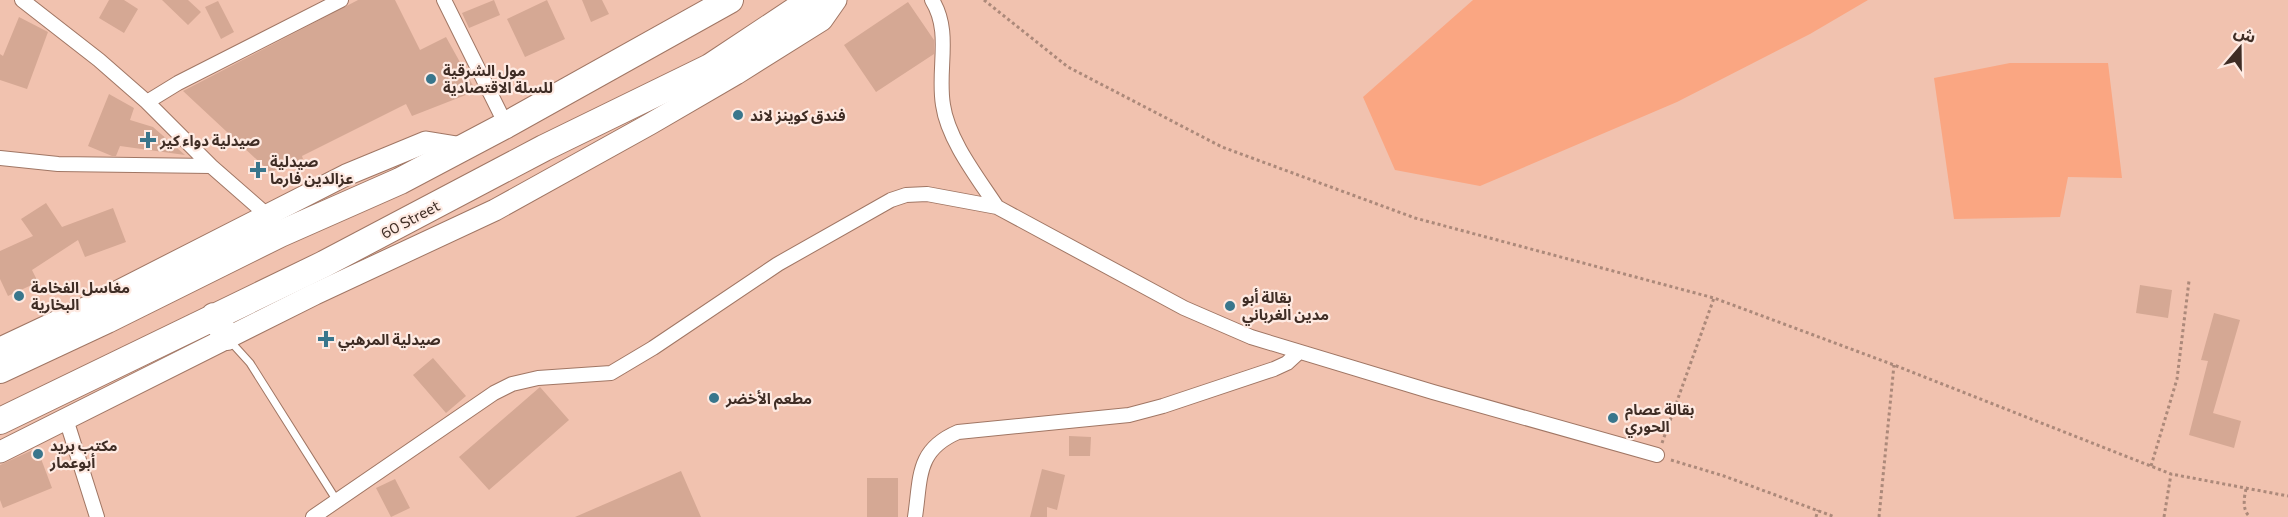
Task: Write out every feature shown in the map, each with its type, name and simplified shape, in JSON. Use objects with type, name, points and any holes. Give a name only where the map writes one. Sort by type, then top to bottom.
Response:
[{"type":"highway","points":[[0,370],[280,234],[400,181],[506,125],[730,0]]},
{"type":"highway","name":"60 Street","points":[[0,421],[221,327],[327,276],[544,148],[710,67],[811,0]]},
{"type":"main road","points":[[327,276],[495,210],[650,124],[822,20],[837,0]]},
{"type":"main road","points":[[0,348],[81,310],[346,175],[426,142],[463,148]]},
{"type":"main road","points":[[0,453],[66,419],[221,327]]},
{"type":"street","points":[[22,0],[99,60],[147,102],[212,166],[267,215]]},
{"type":"street","points":[[147,102],[178,82],[341,0]]},
{"type":"street","points":[[444,0],[506,125]]},
{"type":"street","points":[[932,0],[940,13],[943,28],[943,106],[962,154],[997,207]]},
{"type":"street","points":[[0,158],[58,164],[212,166]]},
{"type":"street","points":[[313,517],[494,393],[512,384],[537,378],[611,373],[653,348],[778,264],[891,200],[906,195],[927,194],[997,207],[1184,308],[1251,337],[1657,456]]},
{"type":"street","points":[[915,517],[926,457],[933,446],[958,432],[1129,415],[1274,369],[1287,363],[1299,352]]},
{"type":"street","points":[[66,419],[98,517]]},
{"type":"lane","points":[[221,327],[250,363],[337,501]]},
{"type":"path","points":[[984,0],[1068,67],[1222,147],[1415,218],[1714,298],[1894,365],[2171,474],[2288,496]]},
{"type":"path","points":[[2151,466],[2177,379],[2189,282]]},
{"type":"path","points":[[1714,298],[1657,456],[1724,476],[1835,517]]},
{"type":"path","points":[[1879,517],[1894,365]]},
{"type":"path","points":[[2164,517],[2171,474]]},
{"type":"path","points":[[2246,489],[2244,502],[2246,514],[2250,517]]},
{"type":"path","points":[[1816,517],[1818,510]]},
{"type":"shaded area","points":[[1473,0],[1868,0],[1810,34],[1677,102],[1480,186],[1395,170],[1363,97]]},
{"type":"shaded area","points":[[2010,63],[2108,63],[2122,178],[2068,177],[2060,217],[1954,219],[1934,78]]},
{"type":"building","points":[[109,0],[124,0],[138,9],[124,33],[99,18]]},
{"type":"building","points":[[162,0],[188,0],[201,12],[188,25]]},
{"type":"building","points":[[358,0],[395,0],[420,50],[446,37],[476,91],[412,116],[406,104],[302,156],[303,159],[270,172],[183,91]]},
{"type":"building","points":[[494,0],[500,15],[469,28],[462,13]]},
{"type":"building","points":[[547,0],[565,39],[525,57],[507,19]]},
{"type":"building","points":[[582,0],[602,0],[609,14],[591,22]]},
{"type":"building","points":[[218,1],[234,32],[221,39],[205,7]]},
{"type":"building","points":[[908,2],[934,40],[934,54],[876,92],[844,45]]},
{"type":"building","points":[[19,17],[48,32],[27,89],[0,80],[0,54],[3,56]]},
{"type":"building","points":[[109,94],[134,108],[130,120],[153,127],[185,155],[120,146],[116,156],[112,156],[88,146]]},
{"type":"building","points":[[46,203],[62,227],[113,208],[126,242],[85,257],[78,240],[32,270],[38,282],[8,296],[0,279],[0,251],[33,236],[21,219]]},
{"type":"building","points":[[2140,285],[2172,290],[2168,318],[2136,313]]},
{"type":"building","points":[[2214,313],[2240,320],[2213,413],[2241,421],[2234,448],[2189,435],[2208,361],[2201,360]]},
{"type":"building","points":[[433,358],[466,396],[446,413],[413,375]]},
{"type":"building","points":[[540,387],[569,420],[489,490],[459,457]]},
{"type":"building","points":[[1069,436],[1091,437],[1090,456],[1069,456]]},
{"type":"building","points":[[37,448],[52,488],[3,508],[0,500],[0,465]]},
{"type":"building","points":[[1042,469],[1065,475],[1057,510],[1047,507],[1047,517],[1030,517]]},
{"type":"building","points":[[681,471],[701,517],[575,517]]},
{"type":"building","points":[[867,478],[898,478],[898,517],[867,517]]},
{"type":"building","points":[[395,479],[410,508],[391,517],[376,488]]},
{"type":"place","name":"مول الشرقية للسلة الاقتصادية","points":[[431,79]]},
{"type":"place","name":"فندق كوينز لاند","points":[[738,115]]},
{"type":"place","name":"صيدلية دواء كير","points":[[148,140]]},
{"type":"place","name":"صيدلية عزالدين فارما","points":[[258,170]]},
{"type":"place","name":"مغاسل الفخامة البخارية","points":[[19,296]]},
{"type":"place","name":"بقالة أبو مدين الغرباني","points":[[1230,306]]},
{"type":"place","name":"صيدلية المرهبي","points":[[326,339]]},
{"type":"place","name":"مطعم الأخضر","points":[[714,398]]},
{"type":"place","name":"بقالة عصام الحوري","points":[[1613,418]]},
{"type":"place","name":"مكتب بريد أبوعمار","points":[[38,454]]}]
